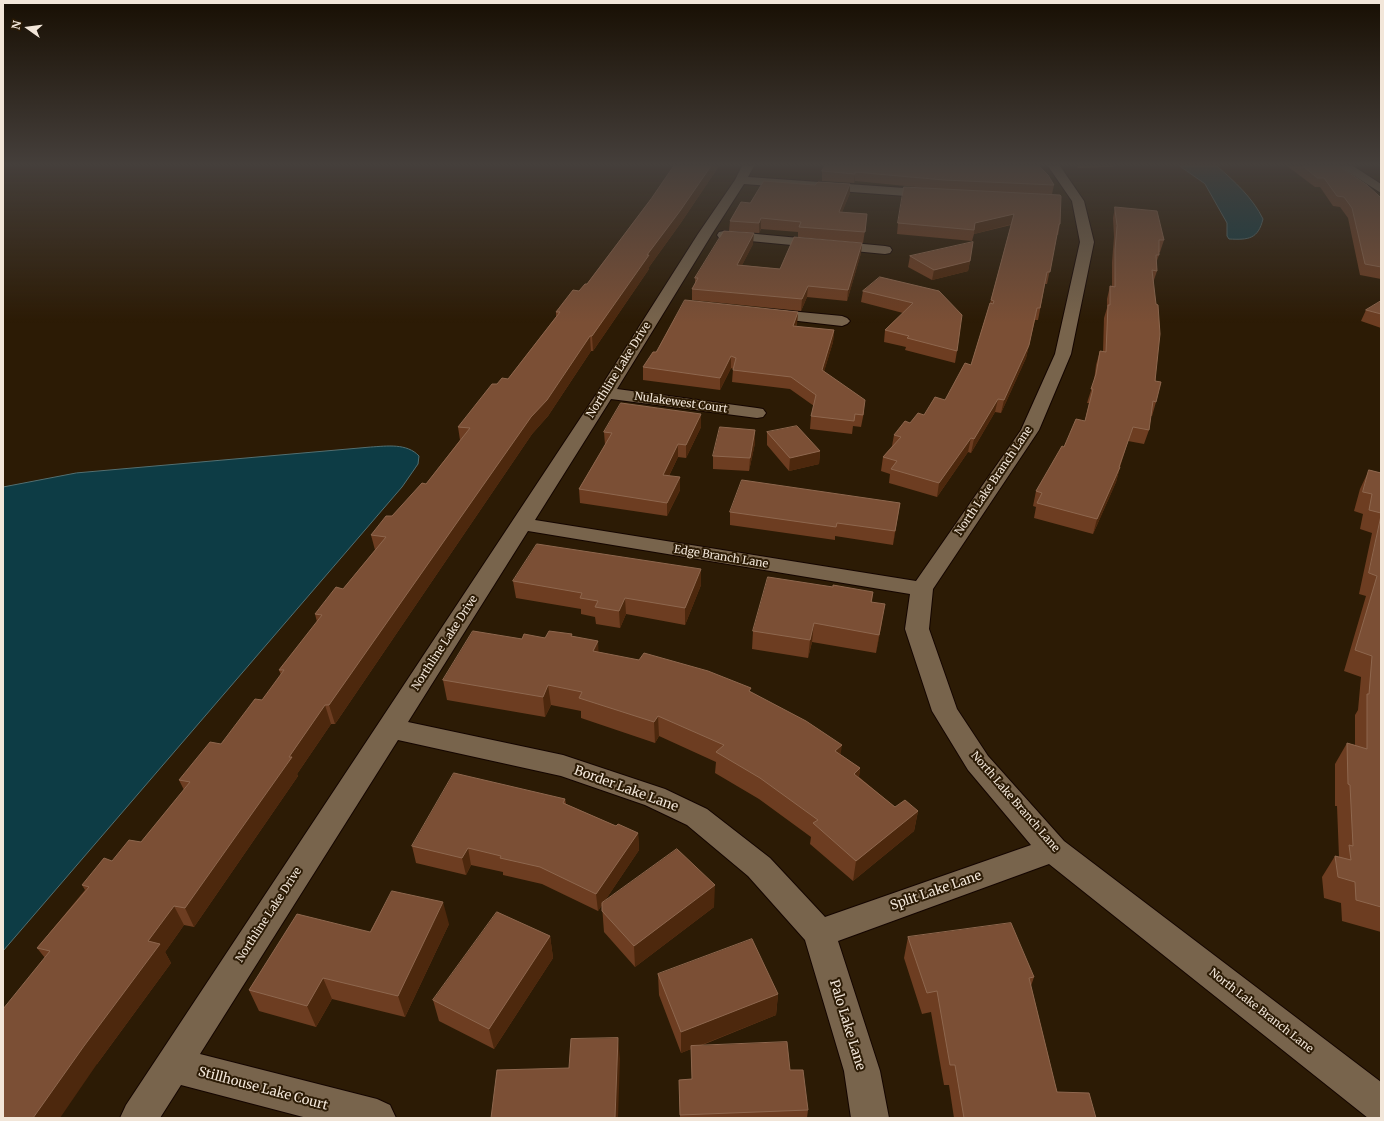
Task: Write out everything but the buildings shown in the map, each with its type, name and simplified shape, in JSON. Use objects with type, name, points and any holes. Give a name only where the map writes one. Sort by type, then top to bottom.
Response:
[{"type":"street","name":"Northline Lake Drive","points":[[139,1118],[606,393],[669,304],[705,234],[715,218]]},
{"type":"street","name":"North Lake Branch Lane","points":[[1077,218],[1087,242],[1063,354],[1030,430],[922,589],[917,629],[945,711],[978,763],[1053,850],[1381,1105]]},
{"type":"street","points":[[705,234],[885,250]]},
{"type":"street","points":[[756,312],[842,322]]},
{"type":"street","name":"Nulakewest Court","points":[[606,393],[757,413]]},
{"type":"street","name":"Edge Branch Lane","points":[[521,524],[922,589]]},
{"type":"street","name":"Border Lake Lane","points":[[390,728],[563,766],[656,797],[690,813],[759,867],[819,933]]},
{"type":"street","name":"Split Lake Lane","points":[[819,933],[1053,850]]},
{"type":"street","name":"Palo Lake Lane","points":[[819,933],[862,1072],[870,1118]]},
{"type":"street","name":"Stillhouse Lake Court","points":[[173,1065],[377,1118]]},
{"type":"water","points":[[1224,218],[1263,219],[1258,231],[1252,237],[1242,239],[1229,239],[1227,236],[1227,223]]},
{"type":"water","points":[[384,446],[403,447],[419,456],[418,464],[402,487],[3,951],[3,487],[76,473]]}]
